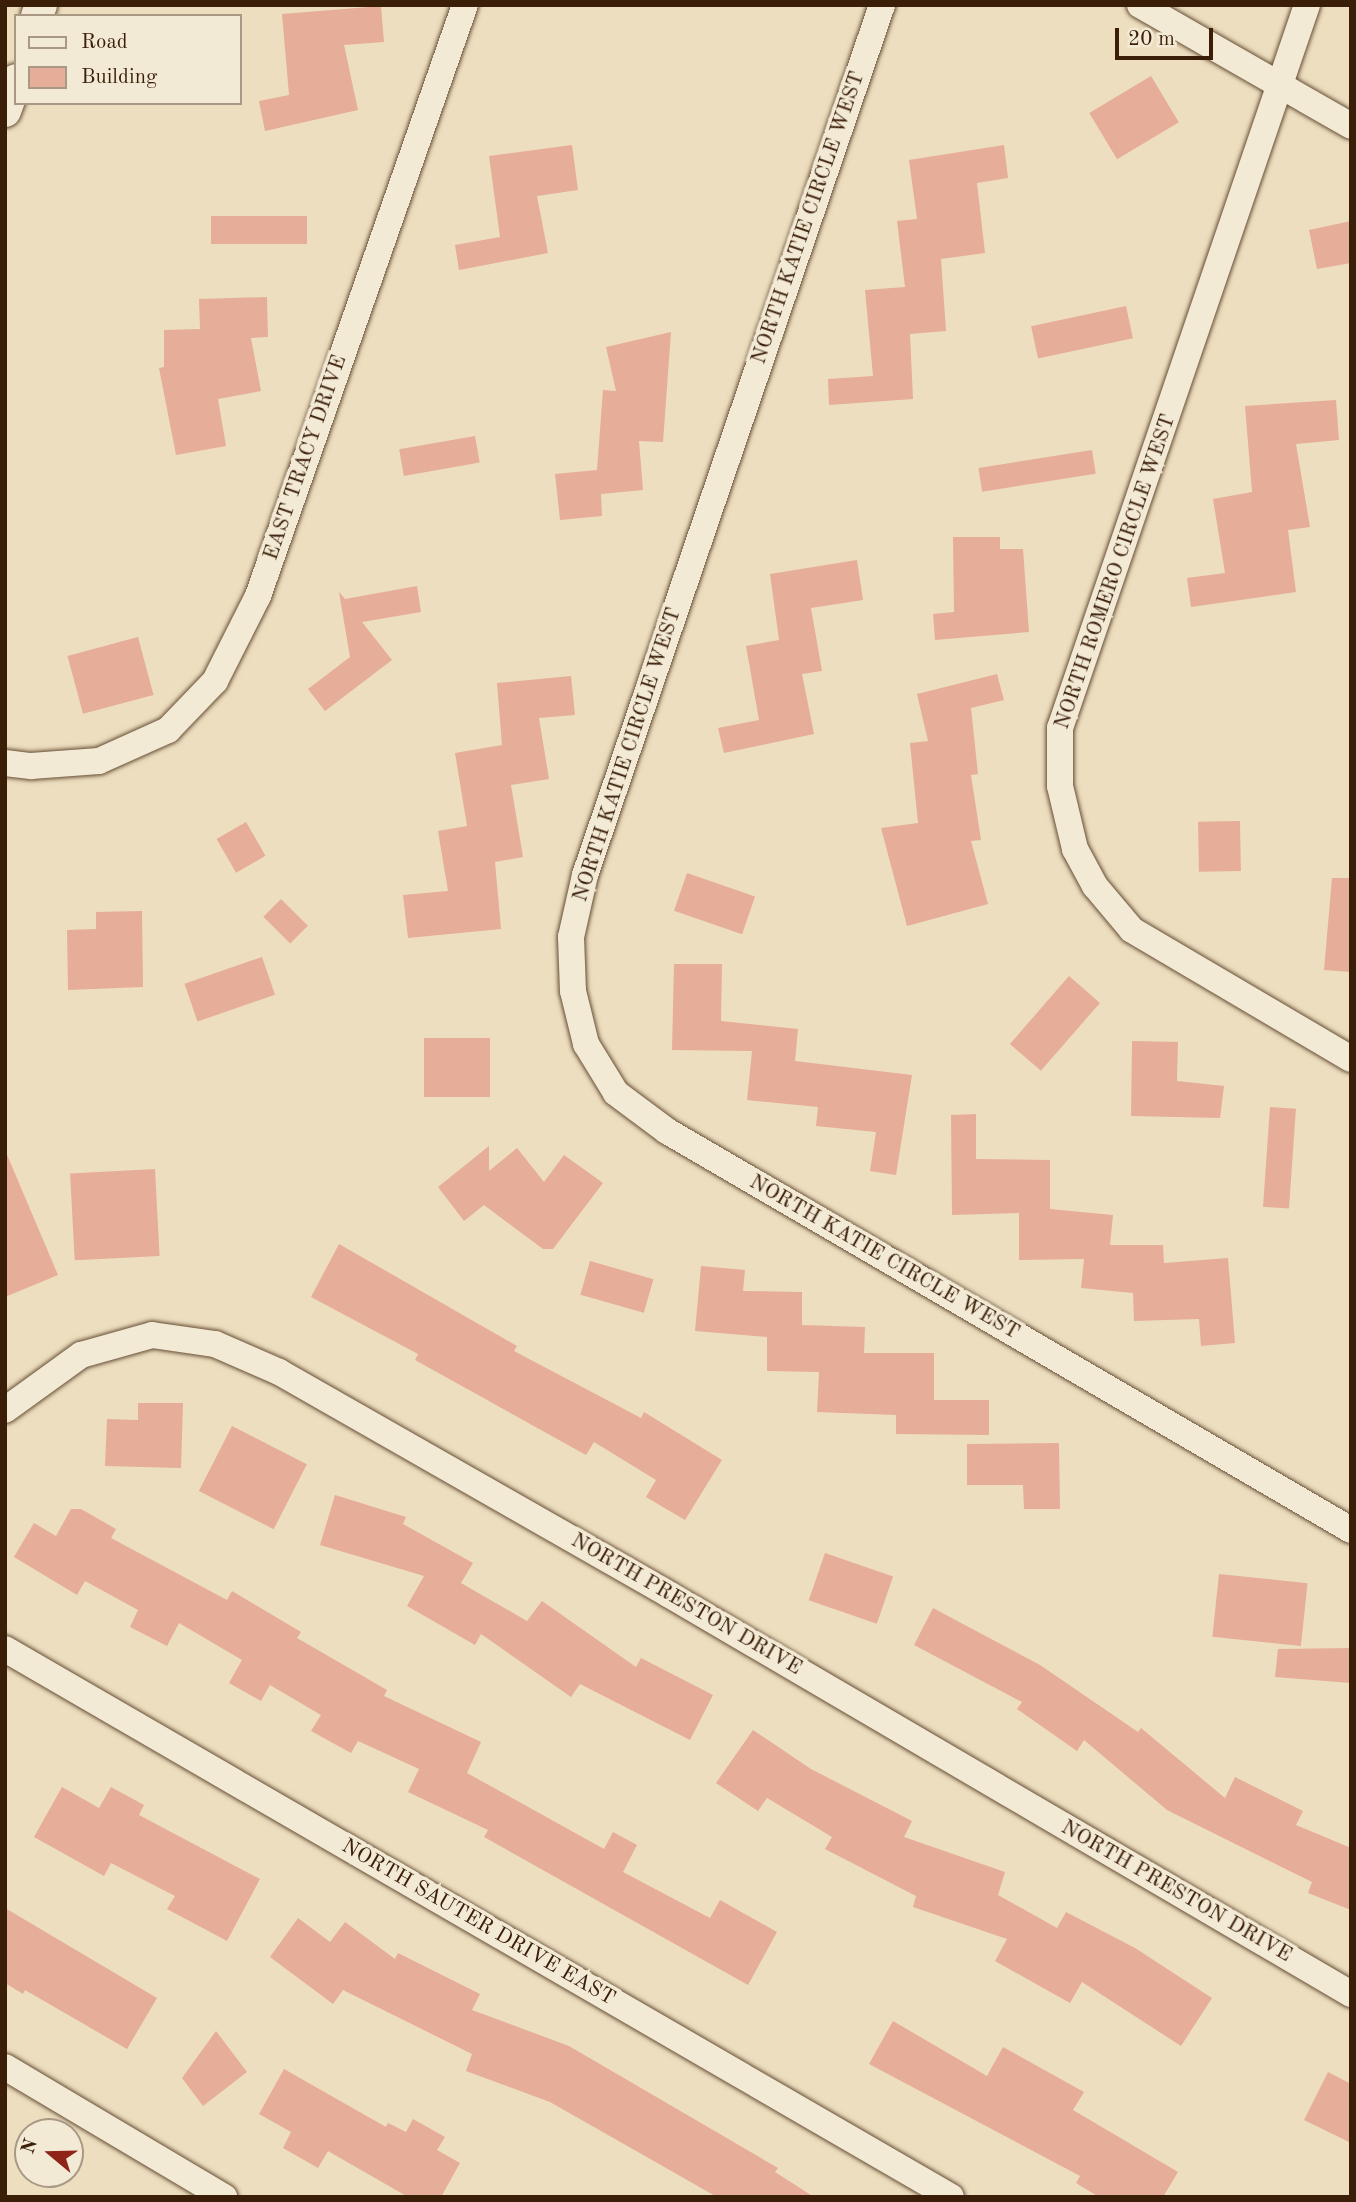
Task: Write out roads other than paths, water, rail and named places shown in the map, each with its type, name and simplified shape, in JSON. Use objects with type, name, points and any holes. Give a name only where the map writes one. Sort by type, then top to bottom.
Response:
[{"type":"street","name":"EAST TRACY DRIVE","points":[[5,763],[31,766],[99,761],[168,730],[215,681],[258,596],[465,5]]},
{"type":"street","name":"NORTH KATIE CIRCLE WEST","points":[[882,5],[585,875],[571,937],[573,992],[586,1044],[616,1093],[667,1131],[1351,1530]]},
{"type":"street","points":[[1140,5],[1351,126]]},
{"type":"street","name":"NORTH ROMERO CIRCLE WEST","points":[[1307,5],[1060,728],[1060,786],[1075,849],[1095,886],[1132,930],[1351,1059]]},
{"type":"street","points":[[5,111],[14,86]]},
{"type":"street","name":"NORTH PRESTON DRIVE","points":[[5,1410],[81,1355],[152,1335],[215,1344],[279,1372],[668,1594],[1351,1994]]},
{"type":"street","name":"NORTH SAUTER DRIVE EAST","points":[[5,1649],[951,2197]]},
{"type":"street","points":[[5,2067],[224,2197]]}]
